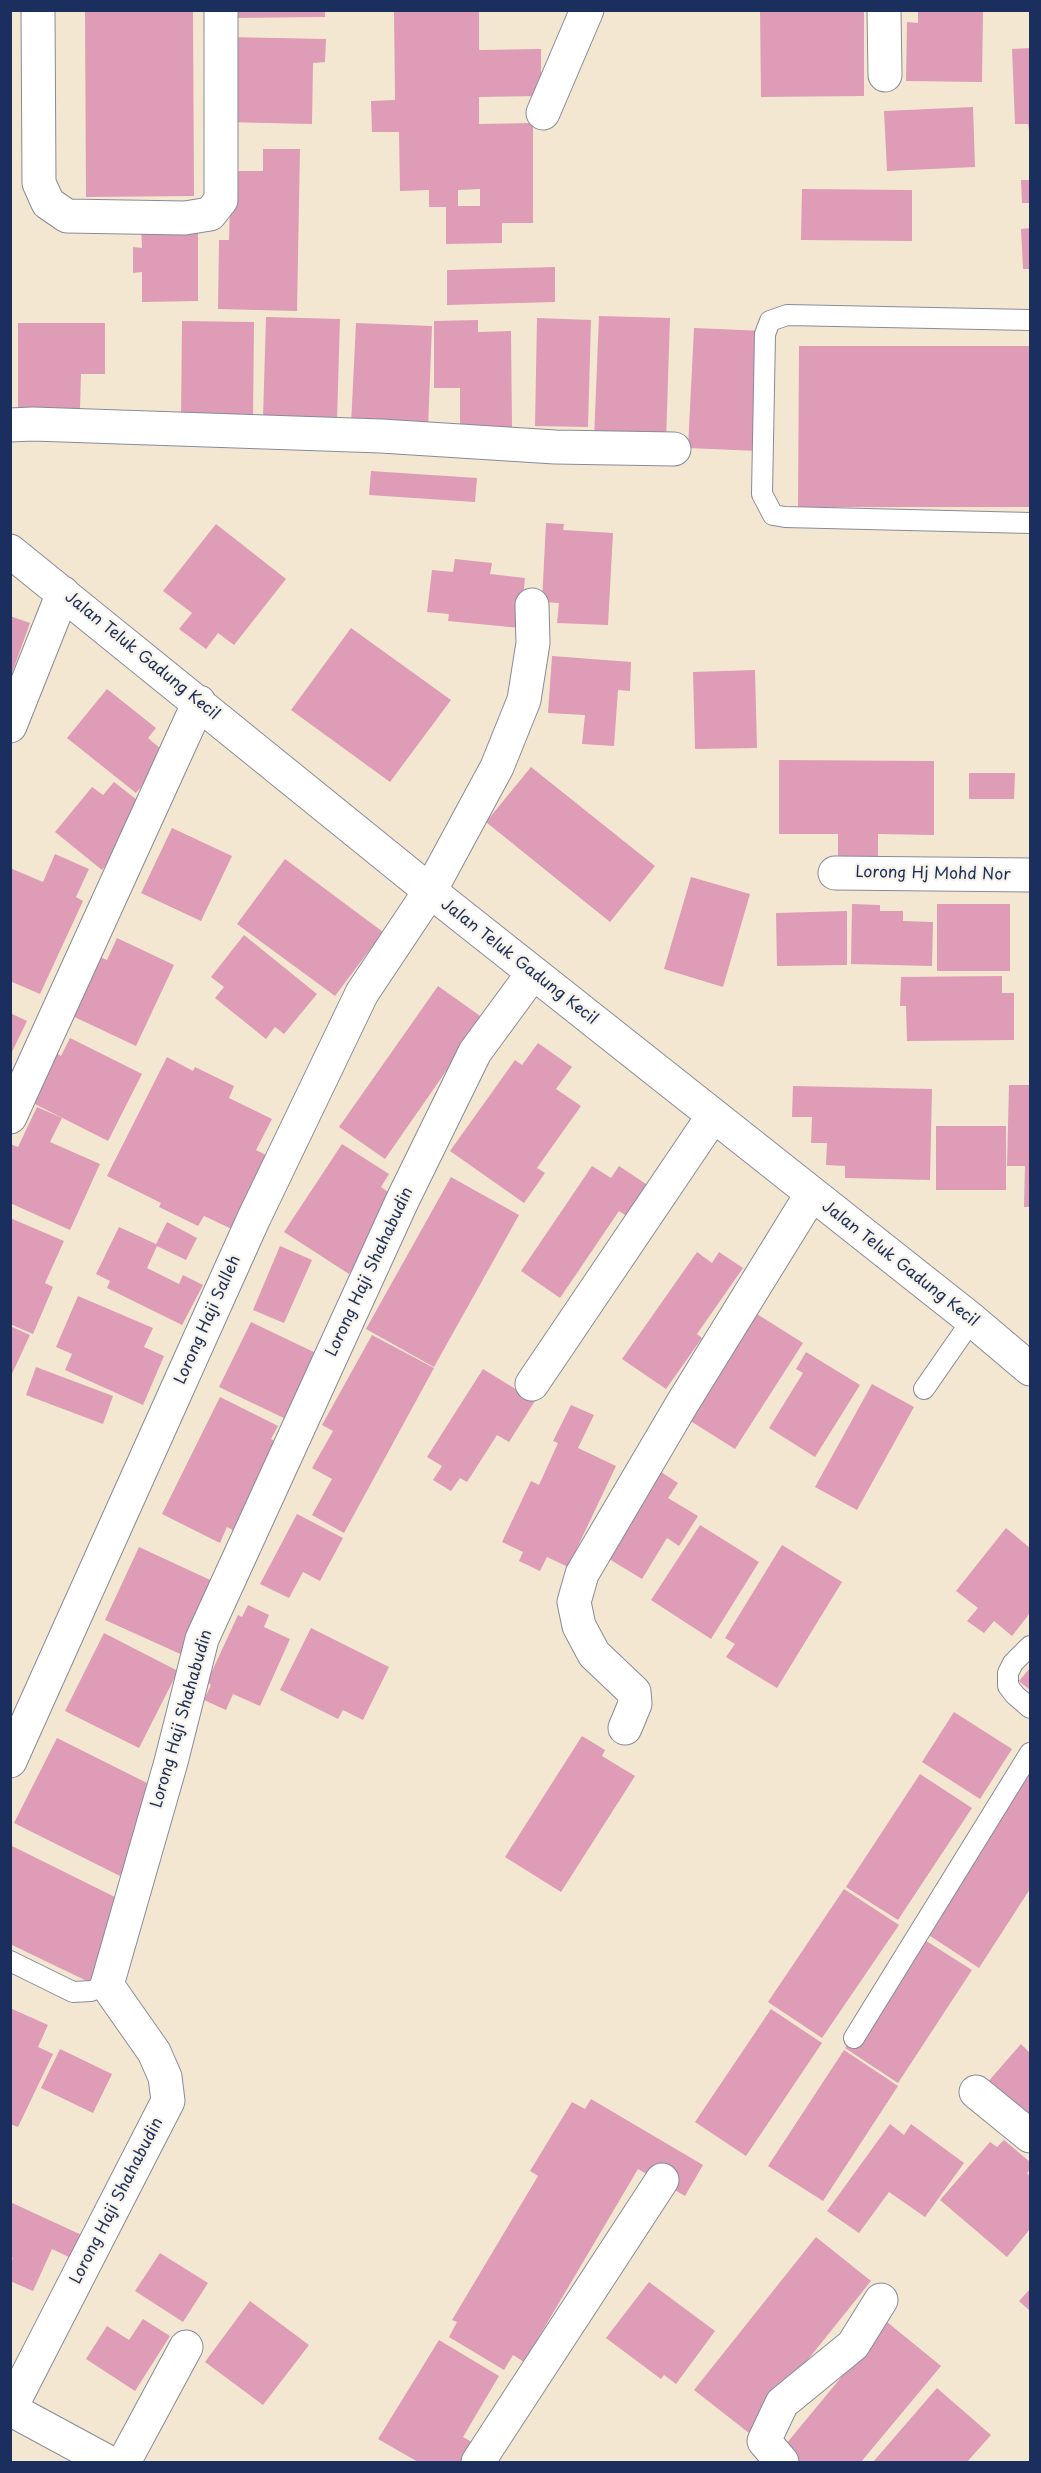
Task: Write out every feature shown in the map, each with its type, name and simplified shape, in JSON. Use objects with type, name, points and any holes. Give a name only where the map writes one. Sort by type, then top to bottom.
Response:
[{"type":"street","points":[[38,10],[39,183],[48,203],[67,216],[185,218],[210,214],[221,200],[221,10]]},
{"type":"street","points":[[543,113],[587,10]]},
{"type":"street","points":[[884,10],[885,75]]},
{"type":"street","points":[[10,425],[358,436],[555,447],[674,449]]},
{"type":"street","name":"Jalan Teluk Gadung Kecil","points":[[10,551],[430,891],[972,1320],[1030,1370]]},
{"type":"street","points":[[10,726],[63,593]]},
{"type":"street","name":"Lorong Haji Salleh","points":[[10,1761],[262,1199],[363,993],[430,891],[497,767],[524,700],[533,643],[532,605]]},
{"type":"street","points":[[10,1117],[199,702]]},
{"type":"street","name":"Lorong Hj Mohd Nor","points":[[835,873],[1030,875]]},
{"type":"street","name":"Lorong Haji Shahabudin","points":[[10,2409],[168,2101],[165,2077],[154,2052],[107,1985],[171,1762],[202,1639],[403,1199],[470,1063],[533,973]]},
{"type":"street","points":[[532,1384],[713,1116]]},
{"type":"street","points":[[625,1728],[635,1704],[634,1692],[594,1654],[579,1626],[574,1602],[582,1574],[682,1404],[812,1195]]},
{"type":"street","points":[[976,2092],[1030,2136]]},
{"type":"street","points":[[478,2463],[662,2180]]},
{"type":"street","points":[[782,2463],[764,2441],[783,2403],[853,2345],[881,2300]]},
{"type":"street","points":[[124,2463],[186,2347]]},
{"type":"street","points":[[10,2409],[108,2463]]},
{"type":"lane","points":[[1030,320],[787,315],[770,321],[765,334],[762,494],[773,515],[785,517],[1030,523]]},
{"type":"lane","points":[[924,1389],[972,1320]]},
{"type":"lane","points":[[1030,1646],[1013,1663],[1008,1673],[1008,1686],[1030,1708]]},
{"type":"lane","points":[[854,2038],[1030,1753]]},
{"type":"lane","points":[[10,1961],[74,1992],[91,1991],[107,1985]]},
{"type":"building","points":[[85,10],[193,10],[194,196],[86,197]]},
{"type":"building","points":[[232,10],[325,10],[325,17],[232,18]]},
{"type":"building","points":[[394,10],[479,10],[479,50],[541,49],[541,96],[479,97],[479,124],[533,123],[533,223],[502,223],[502,243],[446,244],[446,207],[429,207],[429,190],[400,191],[399,132],[372,132],[371,101],[395,100]],"holes":[[[480,189],[480,206],[458,206],[458,190]]]},
{"type":"building","points":[[760,10],[864,10],[864,96],[761,97]]},
{"type":"building","points":[[918,10],[983,10],[982,82],[906,81],[907,22],[918,23]]},
{"type":"building","points":[[226,37],[326,39],[325,62],[313,63],[312,124],[224,122]]},
{"type":"building","points":[[1030,48],[1029,130],[1028,124],[1015,124],[1012,49]]},
{"type":"building","points":[[973,107],[975,167],[887,171],[884,111]]},
{"type":"building","points":[[263,149],[300,149],[297,311],[218,309],[219,240],[229,240],[231,171],[263,171]]},
{"type":"building","points":[[1021,180],[1030,180],[1030,203],[1022,203]]},
{"type":"building","points":[[802,189],[912,190],[912,241],[801,240]]},
{"type":"building","points":[[141,222],[198,222],[198,301],[142,302],[142,272],[133,273],[133,247],[142,248]]},
{"type":"building","points":[[1030,228],[1030,269],[1023,269],[1021,229]]},
{"type":"building","points":[[555,267],[555,302],[447,305],[447,270]]},
{"type":"building","points":[[599,316],[670,318],[666,441],[594,439]]},
{"type":"building","points":[[266,317],[340,319],[337,421],[263,418]]},
{"type":"building","points":[[537,318],[591,320],[588,427],[535,426]]},
{"type":"building","points":[[478,320],[478,332],[511,331],[512,429],[460,430],[460,388],[434,388],[434,321]]},
{"type":"building","points":[[182,321],[254,322],[253,420],[181,419]]},
{"type":"building","points":[[18,323],[105,323],[105,374],[81,374],[80,409],[18,409]]},
{"type":"building","points":[[356,323],[432,326],[428,428],[351,425]]},
{"type":"building","points":[[694,328],[765,331],[758,451],[688,448]]},
{"type":"building","points":[[799,346],[1030,346],[1030,507],[798,507]]},
{"type":"building","points":[[371,471],[477,478],[475,502],[369,495]]},
{"type":"building","points":[[546,523],[564,524],[563,530],[613,533],[608,625],[557,623],[559,603],[542,602]]},
{"type":"building","points":[[216,524],[286,579],[234,645],[218,633],[206,649],[179,629],[192,613],[163,591]]},
{"type":"building","points":[[455,559],[492,563],[490,574],[525,578],[520,628],[448,621],[449,614],[427,612],[432,570],[453,572]]},
{"type":"building","points":[[10,616],[30,623],[11,676],[10,676]]},
{"type":"building","points":[[351,628],[451,700],[390,782],[291,710]]},
{"type":"building","points":[[552,656],[631,662],[630,691],[618,690],[614,746],[582,744],[585,715],[548,713]]},
{"type":"building","points":[[755,670],[757,748],[695,749],[693,672]]},
{"type":"building","points":[[107,689],[156,728],[148,738],[168,755],[136,793],[67,738]]},
{"type":"building","points":[[779,760],[934,761],[934,835],[878,834],[878,858],[838,857],[838,834],[779,834]]},
{"type":"building","points":[[531,767],[655,866],[610,922],[486,822]]},
{"type":"building","points":[[969,773],[1015,773],[1014,799],[969,799]]},
{"type":"building","points":[[114,782],[150,810],[102,870],[55,832],[92,787],[103,795]]},
{"type":"building","points":[[172,828],[232,856],[201,921],[141,893]]},
{"type":"building","points":[[55,854],[89,869],[76,897],[83,901],[40,994],[10,981],[10,868],[43,882]]},
{"type":"building","points":[[285,859],[383,932],[335,996],[237,924]]},
{"type":"building","points":[[691,877],[750,894],[723,987],[664,969]]},
{"type":"building","points":[[852,904],[880,905],[880,911],[903,911],[903,921],[933,922],[932,966],[851,964]]},
{"type":"building","points":[[937,904],[1010,904],[1010,971],[937,971]]},
{"type":"building","points":[[847,911],[847,965],[777,966],[776,913]]},
{"type":"building","points":[[244,935],[317,994],[284,1034],[275,1027],[266,1039],[215,998],[224,987],[211,977]]},
{"type":"building","points":[[117,938],[174,965],[136,1046],[66,1013],[94,954],[107,960]]},
{"type":"building","points":[[1002,976],[1002,993],[1014,993],[1014,1040],[907,1041],[906,1006],[900,1006],[901,977]]},
{"type":"building","points":[[438,986],[483,1018],[385,1159],[339,1127]]},
{"type":"building","points":[[10,1013],[27,1021],[10,1056]]},
{"type":"building","points":[[70,1038],[142,1074],[108,1141],[25,1099],[51,1050],[61,1056]]},
{"type":"building","points":[[538,1043],[572,1067],[556,1089],[581,1106],[537,1168],[545,1173],[524,1203],[450,1151],[515,1060],[522,1065]]},
{"type":"building","points":[[167,1057],[193,1071],[195,1067],[234,1086],[229,1098],[272,1119],[256,1150],[266,1155],[253,1181],[260,1185],[236,1231],[204,1216],[198,1226],[159,1207],[161,1203],[107,1176]]},
{"type":"building","points":[[1009,1085],[1030,1085],[1030,1207],[1024,1207],[1025,1166],[1007,1166]]},
{"type":"building","points":[[793,1086],[932,1089],[930,1180],[845,1178],[845,1166],[826,1165],[827,1143],[811,1143],[812,1117],[792,1117]]},
{"type":"building","points":[[37,1107],[62,1118],[50,1142],[100,1164],[70,1230],[10,1203],[10,1144],[18,1147]]},
{"type":"building","points":[[936,1126],[1006,1126],[1006,1190],[936,1190]]},
{"type":"building","points":[[342,1144],[389,1174],[381,1187],[398,1199],[349,1274],[284,1232]]},
{"type":"building","points":[[592,1166],[611,1178],[619,1166],[649,1186],[628,1217],[619,1211],[560,1298],[521,1271]]},
{"type":"building","points":[[451,1177],[519,1215],[434,1367],[366,1329]]},
{"type":"building","points":[[10,1218],[64,1241],[45,1283],[53,1287],[33,1334],[10,1324]]},
{"type":"building","points":[[167,1222],[197,1238],[186,1260],[157,1246],[147,1268],[179,1284],[183,1275],[203,1285],[182,1325],[107,1288],[110,1281],[96,1274],[119,1227],[156,1244]]},
{"type":"building","points":[[280,1246],[312,1260],[284,1323],[253,1310]]},
{"type":"building","points":[[697,1252],[712,1263],[719,1252],[743,1268],[697,1334],[702,1338],[666,1389],[622,1359]]},
{"type":"building","points":[[78,1296],[153,1328],[144,1347],[164,1356],[143,1405],[65,1370],[72,1354],[56,1347]]},
{"type":"building","points":[[741,1304],[803,1343],[735,1449],[673,1410]]},
{"type":"building","points":[[251,1322],[320,1355],[288,1420],[219,1387]]},
{"type":"building","points":[[10,1326],[30,1335],[10,1378]]},
{"type":"building","points":[[372,1335],[434,1368],[344,1533],[312,1515],[332,1479],[312,1468],[333,1431],[322,1425]]},
{"type":"building","points":[[806,1352],[860,1385],[815,1457],[769,1428],[803,1373],[796,1369]]},
{"type":"building","points":[[36,1367],[113,1396],[103,1424],[26,1395]]},
{"type":"building","points":[[483,1369],[535,1401],[509,1442],[497,1435],[467,1482],[460,1478],[451,1491],[433,1480],[442,1466],[427,1457]]},
{"type":"building","points":[[872,1384],[914,1407],[857,1510],[815,1487]]},
{"type":"building","points":[[220,1397],[278,1426],[271,1439],[288,1448],[244,1536],[227,1527],[220,1543],[162,1514]]},
{"type":"building","points":[[571,1405],[594,1415],[578,1448],[616,1466],[568,1567],[547,1557],[540,1571],[519,1561],[523,1552],[502,1542],[531,1481],[539,1485],[558,1443],[553,1441]]},
{"type":"building","points":[[650,1465],[678,1483],[668,1498],[698,1516],[679,1546],[667,1538],[642,1579],[596,1551]]},
{"type":"building","points":[[297,1514],[343,1538],[320,1581],[303,1572],[289,1598],[260,1584]]},
{"type":"building","points":[[700,1525],[759,1562],[711,1639],[651,1600]]},
{"type":"building","points":[[1006,1528],[1030,1548],[1030,1613],[1012,1636],[994,1621],[984,1633],[967,1621],[978,1608],[956,1591]]},
{"type":"building","points":[[782,1545],[842,1582],[777,1688],[726,1657],[735,1644],[725,1638]]},
{"type":"building","points":[[139,1547],[221,1585],[187,1657],[105,1620]]},
{"type":"building","points":[[248,1605],[269,1615],[264,1627],[290,1639],[260,1706],[233,1694],[226,1710],[204,1700],[211,1685],[207,1682],[238,1615],[242,1617]]},
{"type":"building","points":[[311,1628],[389,1667],[363,1720],[343,1710],[338,1719],[280,1690]]},
{"type":"building","points":[[104,1633],[178,1671],[139,1748],[65,1711]]},
{"type":"building","points":[[1030,1668],[1030,1690],[1019,1681]]},
{"type":"building","points":[[954,1712],[1012,1749],[980,1799],[922,1762]]},
{"type":"building","points":[[582,1736],[605,1750],[602,1756],[635,1776],[561,1892],[505,1857]]},
{"type":"building","points":[[57,1738],[163,1791],[120,1876],[14,1823]]},
{"type":"building","points":[[1030,1772],[1030,1889],[979,1968],[924,1932]]},
{"type":"building","points":[[920,1774],[972,1808],[898,1920],[846,1887]]},
{"type":"building","points":[[10,1845],[129,1904],[89,1982],[10,1944]]},
{"type":"building","points":[[844,1889],[899,1925],[822,2038],[768,2002]]},
{"type":"building","points":[[920,1937],[972,1970],[898,2083],[845,2048]]},
{"type":"building","points":[[10,2008],[48,2025],[38,2047],[53,2054],[18,2127],[10,2124]]},
{"type":"building","points":[[771,2009],[822,2043],[746,2156],[695,2122]]},
{"type":"building","points":[[1021,2044],[1030,2053],[1030,2134],[980,2091]]},
{"type":"building","points":[[60,2049],[112,2074],[93,2113],[41,2088]]},
{"type":"building","points":[[844,2050],[898,2086],[823,2201],[768,2166]]},
{"type":"building","points":[[591,2099],[703,2165],[685,2196],[638,2169],[524,2362],[513,2355],[504,2370],[449,2337],[457,2322],[452,2320],[538,2176],[530,2171],[572,2102],[585,2109]]},
{"type":"building","points":[[890,2124],[904,2135],[911,2124],[964,2163],[925,2217],[889,2192],[859,2233],[827,2211]]},
{"type":"building","points":[[1004,2140],[1030,2162],[1030,2170],[1027,2173],[1030,2176],[1030,2229],[1007,2257],[940,2200],[990,2142],[997,2147]]},
{"type":"building","points":[[10,2202],[86,2237],[75,2260],[52,2249],[33,2291],[10,2281],[10,2263],[13,2258],[10,2257]]},
{"type":"building","points":[[816,2237],[871,2281],[749,2433],[694,2390]]},
{"type":"building","points":[[160,2253],[208,2283],[183,2322],[135,2291]]},
{"type":"building","points":[[649,2282],[715,2331],[676,2384],[664,2375],[661,2379],[606,2338]]},
{"type":"building","points":[[1030,2289],[1030,2311],[1019,2301]]},
{"type":"building","points":[[250,2301],[309,2345],[263,2405],[205,2362]]},
{"type":"building","points":[[143,2319],[170,2336],[135,2391],[86,2359],[107,2326],[129,2340]]},
{"type":"building","points":[[887,2322],[941,2366],[861,2462],[797,2462],[781,2450]]},
{"type":"building","points":[[439,2340],[499,2376],[463,2437],[477,2445],[466,2462],[418,2462],[378,2439]]},
{"type":"building","points":[[937,2388],[991,2435],[967,2462],[873,2462]]}]
